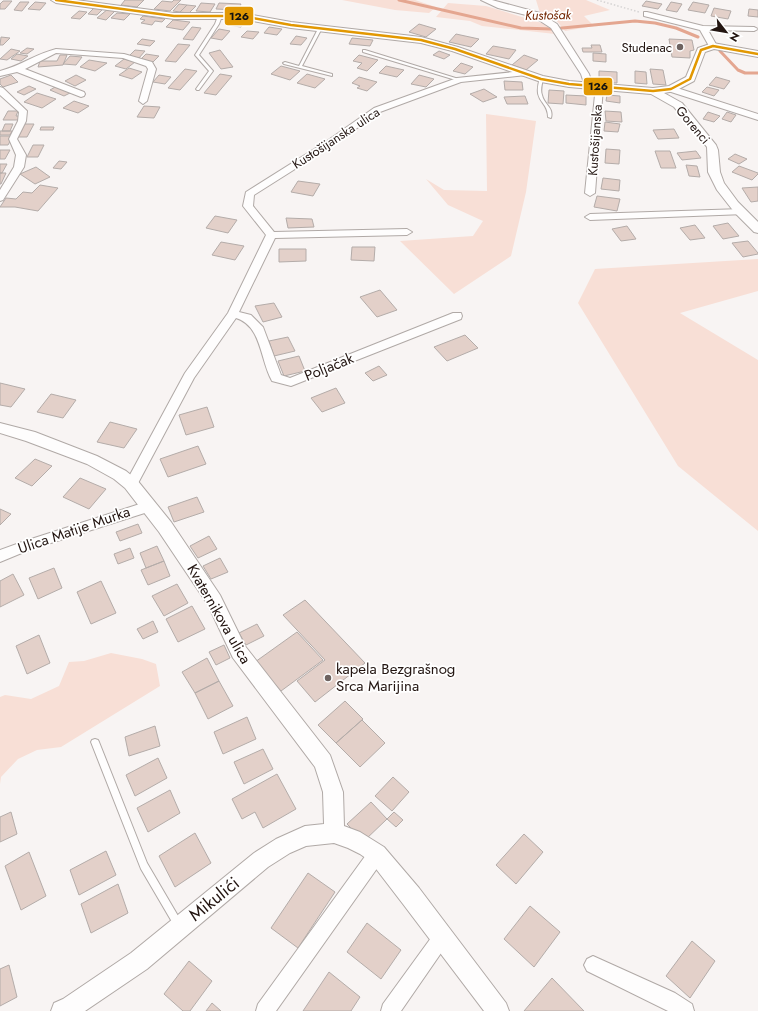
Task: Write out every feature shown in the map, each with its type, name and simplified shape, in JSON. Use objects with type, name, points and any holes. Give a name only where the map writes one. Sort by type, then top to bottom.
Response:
[{"type":"street","name":"Kustošijanska ulica","points":[[56,0],[168,16],[242,16],[291,25],[393,36],[433,42],[541,79],[594,86],[653,91],[671,89],[758,117]]},
{"type":"street","name":"Kustošijanska","points":[[485,0],[501,6],[537,15],[556,29],[578,65],[594,86],[590,193]]},
{"type":"street","points":[[647,14],[703,28],[754,28]]},
{"type":"street","points":[[703,28],[712,46]]},
{"type":"street","points":[[671,89],[690,79],[701,50],[712,46],[758,54]]},
{"type":"street","points":[[0,74],[18,69],[48,53],[56,51],[124,56],[149,64],[152,69],[143,101]]},
{"type":"street","points":[[18,69],[81,94]]},
{"type":"street","name":"Kustošijanska ulica","points":[[272,235],[248,206],[249,194],[330,143],[377,110],[460,80],[523,74]]},
{"type":"street","points":[[0,90],[10,102],[23,111],[22,121],[13,139],[21,155],[18,167],[0,198]]},
{"type":"street","name":"Gorenci","points":[[653,91],[678,105],[712,147],[714,154],[715,174],[718,180],[732,202],[758,229]]},
{"type":"street","points":[[590,217],[742,212]]},
{"type":"street","points":[[131,484],[189,376],[233,314],[272,235],[407,232]]},
{"type":"street","name":"Poljačak","points":[[233,314],[247,318],[259,330],[276,378],[291,382],[457,316]]},
{"type":"street","name":"Kvaternikova ulica","points":[[0,428],[30,436],[92,460],[114,471],[131,484],[165,527],[214,600],[238,652],[323,762],[333,792],[334,833]]},
{"type":"street","name":"Ulica Matije Murka","points":[[0,556],[26,546],[149,506]]},
{"type":"street","name":"Mikulići","points":[[62,1011],[71,1007],[139,961],[261,860],[283,846],[306,836],[334,833],[352,839],[377,854],[498,1011]]},
{"type":"street","points":[[265,1011],[377,854]]},
{"type":"street","points":[[390,1011],[442,937]]},
{"type":"street","points":[[593,965],[668,1000],[685,1011]]},
{"type":"lane","points":[[198,89],[211,71],[197,55],[217,24],[220,16]]},
{"type":"lane","points":[[300,67],[320,28]]},
{"type":"lane","points":[[364,51],[460,80]]},
{"type":"lane","points":[[286,63],[331,75]]},
{"type":"lane","points":[[541,79],[539,96],[543,104],[550,111],[550,117]]},
{"type":"lane","points":[[95,742],[144,866],[180,927]]},
{"type":"path","points":[[597,0],[647,14]]},
{"type":"shaded area","points":[[342,0],[415,0],[436,7],[429,13],[395,10]]},
{"type":"shaded area","points":[[536,0],[586,0],[610,10],[584,16],[594,26],[565,31],[555,19],[540,13]]},
{"type":"shaded area","points":[[448,3],[486,6],[545,24],[555,34],[482,26],[470,21],[436,17]]},
{"type":"shaded area","points":[[486,114],[536,121],[526,192],[511,256],[454,294],[400,241],[473,236],[483,221],[448,205],[426,179],[444,190],[487,191]]},
{"type":"shaded area","points":[[758,259],[758,291],[680,313],[758,360],[758,531],[678,466],[578,303],[595,269]]},
{"type":"shaded area","points":[[111,653],[142,659],[156,664],[160,686],[61,747],[37,750],[18,759],[1,777],[0,784],[0,697],[5,695],[31,699],[59,686],[69,662],[84,661]]},
{"type":"building","points":[[125,0],[144,0],[137,7],[121,5]]},
{"type":"building","points":[[174,0],[181,0],[170,11],[154,9],[162,1],[172,2]]},
{"type":"building","points":[[3,1],[12,1],[5,9],[0,9],[0,4]]},
{"type":"building","points":[[646,1],[662,4],[658,9],[642,6]]},
{"type":"building","points":[[20,2],[29,2],[22,11],[14,10]]},
{"type":"building","points":[[35,2],[46,3],[40,10],[28,9]]},
{"type":"building","points":[[671,2],[682,4],[677,12],[666,10]]},
{"type":"building","points":[[693,2],[709,5],[705,13],[688,10]]},
{"type":"building","points":[[201,3],[215,4],[210,12],[196,11]]},
{"type":"building","points":[[219,3],[241,4],[238,10],[216,9]]},
{"type":"building","points":[[179,4],[187,5],[180,12],[173,11]]},
{"type":"building","points":[[187,5],[196,6],[189,13],[180,12]]},
{"type":"building","points":[[94,8],[103,9],[97,15],[88,14]]},
{"type":"building","points":[[714,8],[731,11],[728,19],[711,16]]},
{"type":"building","points":[[108,9],[116,10],[106,20],[97,18]]},
{"type":"building","points":[[749,9],[758,10],[758,17],[748,16]]},
{"type":"building","points":[[79,11],[87,12],[80,19],[71,18]]},
{"type":"building","points":[[117,13],[130,14],[124,20],[111,18]]},
{"type":"building","points":[[143,16],[165,19],[162,22],[155,21],[152,25],[141,23],[145,20],[140,19]]},
{"type":"building","points":[[232,19],[246,21],[241,27],[226,25]]},
{"type":"building","points":[[173,20],[190,22],[183,30],[166,27]]},
{"type":"building","points":[[419,24],[436,29],[426,37],[409,32]]},
{"type":"building","points":[[192,27],[201,28],[193,40],[183,39]]},
{"type":"building","points":[[269,27],[282,29],[277,35],[264,33]]},
{"type":"building","points":[[219,29],[230,31],[222,40],[211,38]]},
{"type":"building","points":[[247,31],[259,32],[253,39],[241,37]]},
{"type":"building","points":[[456,34],[479,39],[471,47],[449,42]]},
{"type":"building","points":[[296,36],[307,38],[301,45],[290,44]]},
{"type":"building","points":[[1,37],[10,38],[3,45],[0,45]]},
{"type":"building","points":[[352,38],[373,40],[370,46],[349,44]]},
{"type":"building","points":[[142,39],[155,41],[150,46],[137,44]]},
{"type":"building","points":[[669,39],[692,40],[694,50],[690,51],[690,58],[672,57]]},
{"type":"building","points":[[178,44],[190,45],[176,62],[165,61]]},
{"type":"building","points":[[591,45],[600,45],[602,52],[583,52],[582,48],[592,48]]},
{"type":"building","points":[[493,46],[516,50],[509,59],[486,54]]},
{"type":"building","points":[[27,48],[34,49],[27,54],[20,53]]},
{"type":"building","points":[[11,49],[20,51],[7,60],[0,59]]},
{"type":"building","points":[[135,50],[145,51],[139,58],[129,56]]},
{"type":"building","points":[[220,50],[233,67],[221,69],[209,53]]},
{"type":"building","points":[[439,51],[450,55],[444,59],[433,55]]},
{"type":"building","points":[[593,53],[606,54],[606,62],[593,61]]},
{"type":"building","points":[[17,54],[28,56],[21,61],[11,59]]},
{"type":"building","points":[[146,54],[159,56],[153,62],[140,60]]},
{"type":"building","points":[[60,55],[67,55],[63,65],[38,67],[40,61],[57,61]]},
{"type":"building","points":[[359,55],[378,60],[367,71],[357,68],[362,63],[353,61]]},
{"type":"building","points":[[524,55],[538,60],[526,70],[512,65]]},
{"type":"building","points":[[70,56],[82,57],[76,65],[63,64]]},
{"type":"building","points":[[124,59],[135,62],[126,69],[115,66]]},
{"type":"building","points":[[89,60],[107,63],[95,71],[80,67]]},
{"type":"building","points":[[461,63],[473,67],[465,74],[453,71]]},
{"type":"building","points":[[281,66],[300,71],[290,80],[271,74]]},
{"type":"building","points":[[386,66],[404,70],[397,77],[379,73]]},
{"type":"building","points":[[129,68],[142,72],[132,79],[119,75]]},
{"type":"building","points":[[185,69],[197,71],[180,90],[168,88]]},
{"type":"building","points":[[650,69],[663,70],[666,85],[653,84]]},
{"type":"building","points":[[599,71],[617,72],[617,83],[599,82]]},
{"type":"building","points":[[635,71],[646,72],[647,84],[635,83]]},
{"type":"building","points":[[220,74],[232,76],[216,95],[204,93]]},
{"type":"building","points":[[307,74],[325,79],[315,88],[297,83]]},
{"type":"building","points":[[11,75],[18,82],[3,87],[0,84],[0,79]]},
{"type":"building","points":[[76,75],[86,80],[75,86],[65,81]]},
{"type":"building","points":[[159,75],[171,77],[165,84],[153,82]]},
{"type":"building","points":[[419,75],[434,79],[426,87],[411,84]]},
{"type":"building","points":[[359,77],[377,82],[367,91],[357,88],[360,86],[352,83]]},
{"type":"building","points":[[716,77],[730,81],[724,89],[709,85]]},
{"type":"building","points":[[504,81],[522,82],[523,90],[505,90]]},
{"type":"building","points":[[29,86],[36,89],[24,95],[17,92]]},
{"type":"building","points":[[57,86],[72,92],[64,96],[50,90]]},
{"type":"building","points":[[707,87],[719,90],[714,96],[702,92]]},
{"type":"building","points":[[484,89],[497,97],[483,102],[470,94]]},
{"type":"building","points":[[549,90],[564,91],[563,104],[548,103]]},
{"type":"building","points":[[37,93],[56,99],[42,108],[24,102]]},
{"type":"building","points":[[566,95],[586,96],[586,105],[566,103]]},
{"type":"building","points":[[607,95],[620,96],[620,103],[606,101]]},
{"type":"building","points":[[525,96],[528,104],[507,104],[504,97]]},
{"type":"building","points":[[74,101],[89,106],[78,113],[63,108]]},
{"type":"building","points":[[144,106],[160,107],[154,118],[137,117]]},
{"type":"building","points":[[8,111],[18,111],[16,116],[20,116],[18,120],[3,120]]},
{"type":"building","points":[[605,111],[621,112],[622,122],[606,121]]},
{"type":"building","points":[[708,112],[720,116],[714,122],[703,119]]},
{"type":"building","points":[[727,112],[736,115],[731,122],[722,119]]},
{"type":"building","points":[[605,122],[620,124],[618,132],[604,131]]},
{"type":"building","points":[[5,124],[13,124],[10,131],[2,131]]},
{"type":"building","points":[[24,124],[34,124],[27,137],[17,137]]},
{"type":"building","points":[[41,127],[54,127],[53,130],[40,130]]},
{"type":"building","points":[[674,129],[679,138],[658,139],[653,130]]},
{"type":"building","points":[[0,131],[12,131],[10,135],[0,135]]},
{"type":"building","points":[[0,136],[13,136],[8,145],[0,145]]},
{"type":"building","points":[[33,145],[44,145],[38,157],[27,157]]},
{"type":"building","points":[[606,149],[620,150],[619,164],[605,163]]},
{"type":"building","points":[[0,150],[10,150],[5,159],[0,159]]},
{"type":"building","points":[[655,151],[670,151],[676,168],[661,168]]},
{"type":"building","points":[[696,151],[701,158],[682,160],[677,153]]},
{"type":"building","points":[[735,154],[747,159],[739,164],[728,159]]},
{"type":"building","points":[[59,161],[67,162],[61,169],[53,168]]},
{"type":"building","points":[[0,164],[7,164],[2,173],[0,173]]},
{"type":"building","points":[[686,165],[697,166],[700,177],[689,176]]},
{"type":"building","points":[[739,166],[758,174],[752,180],[732,172]]},
{"type":"building","points":[[36,167],[50,177],[35,184],[20,174]]},
{"type":"building","points":[[0,173],[6,173],[1,184],[0,184]]},
{"type":"building","points":[[603,178],[620,180],[619,191],[601,189]]},
{"type":"building","points":[[298,181],[320,184],[313,196],[291,192]]},
{"type":"building","points":[[40,185],[58,188],[38,211],[15,207],[0,207],[6,198],[16,199],[23,192],[32,193]]},
{"type":"building","points":[[758,187],[758,201],[751,202],[742,188]]},
{"type":"building","points":[[597,196],[620,199],[617,211],[594,207]]},
{"type":"building","points":[[215,216],[237,220],[228,233],[206,228]]},
{"type":"building","points":[[286,218],[312,219],[314,227],[288,228]]},
{"type":"building","points":[[728,223],[739,236],[723,239],[713,226]]},
{"type":"building","points":[[695,225],[705,238],[690,240],[680,228]]},
{"type":"building","points":[[627,226],[636,239],[621,241],[612,229]]},
{"type":"building","points":[[748,241],[758,254],[743,257],[732,243]]},
{"type":"building","points":[[221,242],[244,246],[235,260],[212,255]]},
{"type":"building","points":[[352,247],[375,247],[374,261],[351,260]]},
{"type":"building","points":[[279,249],[306,249],[306,261],[279,262]]},
{"type":"building","points":[[380,290],[397,310],[377,317],[360,297]]},
{"type":"building","points":[[274,303],[282,317],[263,322],[255,306]]},
{"type":"building","points":[[465,335],[478,348],[447,361],[434,347]]},
{"type":"building","points":[[288,337],[295,351],[274,356],[269,341]]},
{"type":"building","points":[[299,356],[305,371],[284,376],[278,361]]},
{"type":"building","points":[[379,366],[387,375],[373,381],[365,373]]},
{"type":"building","points":[[0,383],[25,389],[11,407],[0,405]]},
{"type":"building","points":[[336,388],[345,403],[322,412],[311,398]]},
{"type":"building","points":[[51,394],[76,400],[63,418],[37,412]]},
{"type":"building","points":[[207,407],[214,427],[186,435],[179,415]]},
{"type":"building","points":[[110,422],[137,429],[124,448],[97,442]]},
{"type":"building","points":[[198,446],[206,464],[168,477],[160,459]]},
{"type":"building","points":[[35,459],[52,466],[32,486],[15,478]]},
{"type":"building","points":[[80,478],[106,489],[89,509],[63,497]]},
{"type":"building","points":[[197,497],[204,512],[174,522],[168,507]]},
{"type":"building","points":[[0,509],[11,514],[0,525]]},
{"type":"building","points":[[138,524],[142,533],[120,541],[116,532]]},
{"type":"building","points":[[209,536],[217,549],[198,558],[190,546]]},
{"type":"building","points":[[157,546],[164,561],[146,568],[140,553]]},
{"type":"building","points":[[130,548],[134,558],[118,564],[114,554]]},
{"type":"building","points":[[220,558],[228,572],[211,579],[203,566]]},
{"type":"building","points":[[164,561],[170,576],[148,585],[141,570]]},
{"type":"building","points":[[54,568],[62,588],[38,599],[29,578]]},
{"type":"building","points":[[13,574],[24,595],[0,607],[0,581]]},
{"type":"building","points":[[101,581],[116,613],[91,624],[77,592]]},
{"type":"building","points":[[177,584],[188,603],[164,616],[152,596]]},
{"type":"building","points":[[305,600],[365,663],[315,702],[297,681],[325,660],[283,615]]},
{"type":"building","points":[[192,606],[205,629],[178,642],[166,619]]},
{"type":"building","points":[[153,621],[158,632],[143,639],[137,629]]},
{"type":"building","points":[[257,624],[264,636],[246,645],[239,633]]},
{"type":"building","points":[[297,632],[323,660],[281,691],[255,662]]},
{"type":"building","points":[[39,635],[50,663],[27,674],[16,646]]},
{"type":"building","points":[[224,645],[230,658],[216,665],[209,652]]},
{"type":"building","points":[[207,658],[219,681],[195,693],[182,672]]},
{"type":"building","points":[[219,681],[233,706],[208,719],[195,693]]},
{"type":"building","points":[[345,701],[363,719],[336,743],[318,725]]},
{"type":"building","points":[[247,717],[256,739],[223,754],[214,732]]},
{"type":"building","points":[[362,720],[385,743],[360,767],[336,743]]},
{"type":"building","points":[[155,726],[160,746],[129,756],[125,737]]},
{"type":"building","points":[[263,749],[273,769],[244,784],[234,762]]},
{"type":"building","points":[[158,758],[167,778],[135,796],[126,775]]},
{"type":"building","points":[[277,774],[296,809],[263,828],[255,812],[242,819],[232,799]]},
{"type":"building","points":[[393,777],[409,792],[392,811],[375,796]]},
{"type":"building","points":[[170,790],[180,813],[148,832],[137,808]]},
{"type":"building","points":[[371,802],[387,819],[364,841],[347,824]]},
{"type":"building","points":[[11,812],[17,834],[0,842],[0,817]]},
{"type":"building","points":[[394,812],[403,820],[396,827],[387,819]]},
{"type":"building","points":[[195,833],[211,863],[175,887],[159,856]]},
{"type":"building","points":[[524,834],[543,852],[516,884],[496,865]]},
{"type":"building","points":[[106,851],[116,875],[79,895],[70,870]]},
{"type":"building","points":[[29,852],[46,896],[21,910],[5,866]]},
{"type":"building","points":[[308,873],[335,892],[298,948],[271,928]]},
{"type":"building","points":[[118,884],[128,913],[91,933],[81,904]]},
{"type":"building","points":[[530,906],[560,932],[534,967],[504,939]]},
{"type":"building","points":[[367,923],[401,950],[381,979],[347,952]]},
{"type":"building","points":[[692,941],[715,961],[690,998],[666,976]]},
{"type":"building","points":[[189,961],[212,981],[190,1011],[183,1011],[164,994]]},
{"type":"building","points":[[9,965],[17,997],[0,1006],[0,969]]},
{"type":"building","points":[[329,972],[360,997],[351,1011],[303,1011]]},
{"type":"building","points":[[552,978],[584,1011],[524,1011]]},
{"type":"building","points":[[212,1003],[221,1011],[206,1011]]},
{"type":"waterway","name":"Kustošak","points":[[399,0],[521,28],[552,29],[635,21],[655,23],[676,28],[698,37]]},
{"type":"waterway","name":"Kustošak","points":[[720,51],[738,70],[745,73],[758,73]]},
{"type":"transit line","name":"126","points":[[56,0],[174,16],[242,16],[291,25],[421,40],[455,49],[541,79],[569,84],[653,91],[671,89],[690,79],[701,50],[713,46],[758,54]]},
{"type":"place","name":"Studenac","points":[[680,47]]},
{"type":"place","name":"kapela Bezgrašnog Srca Marijina","points":[[328,678]]}]
